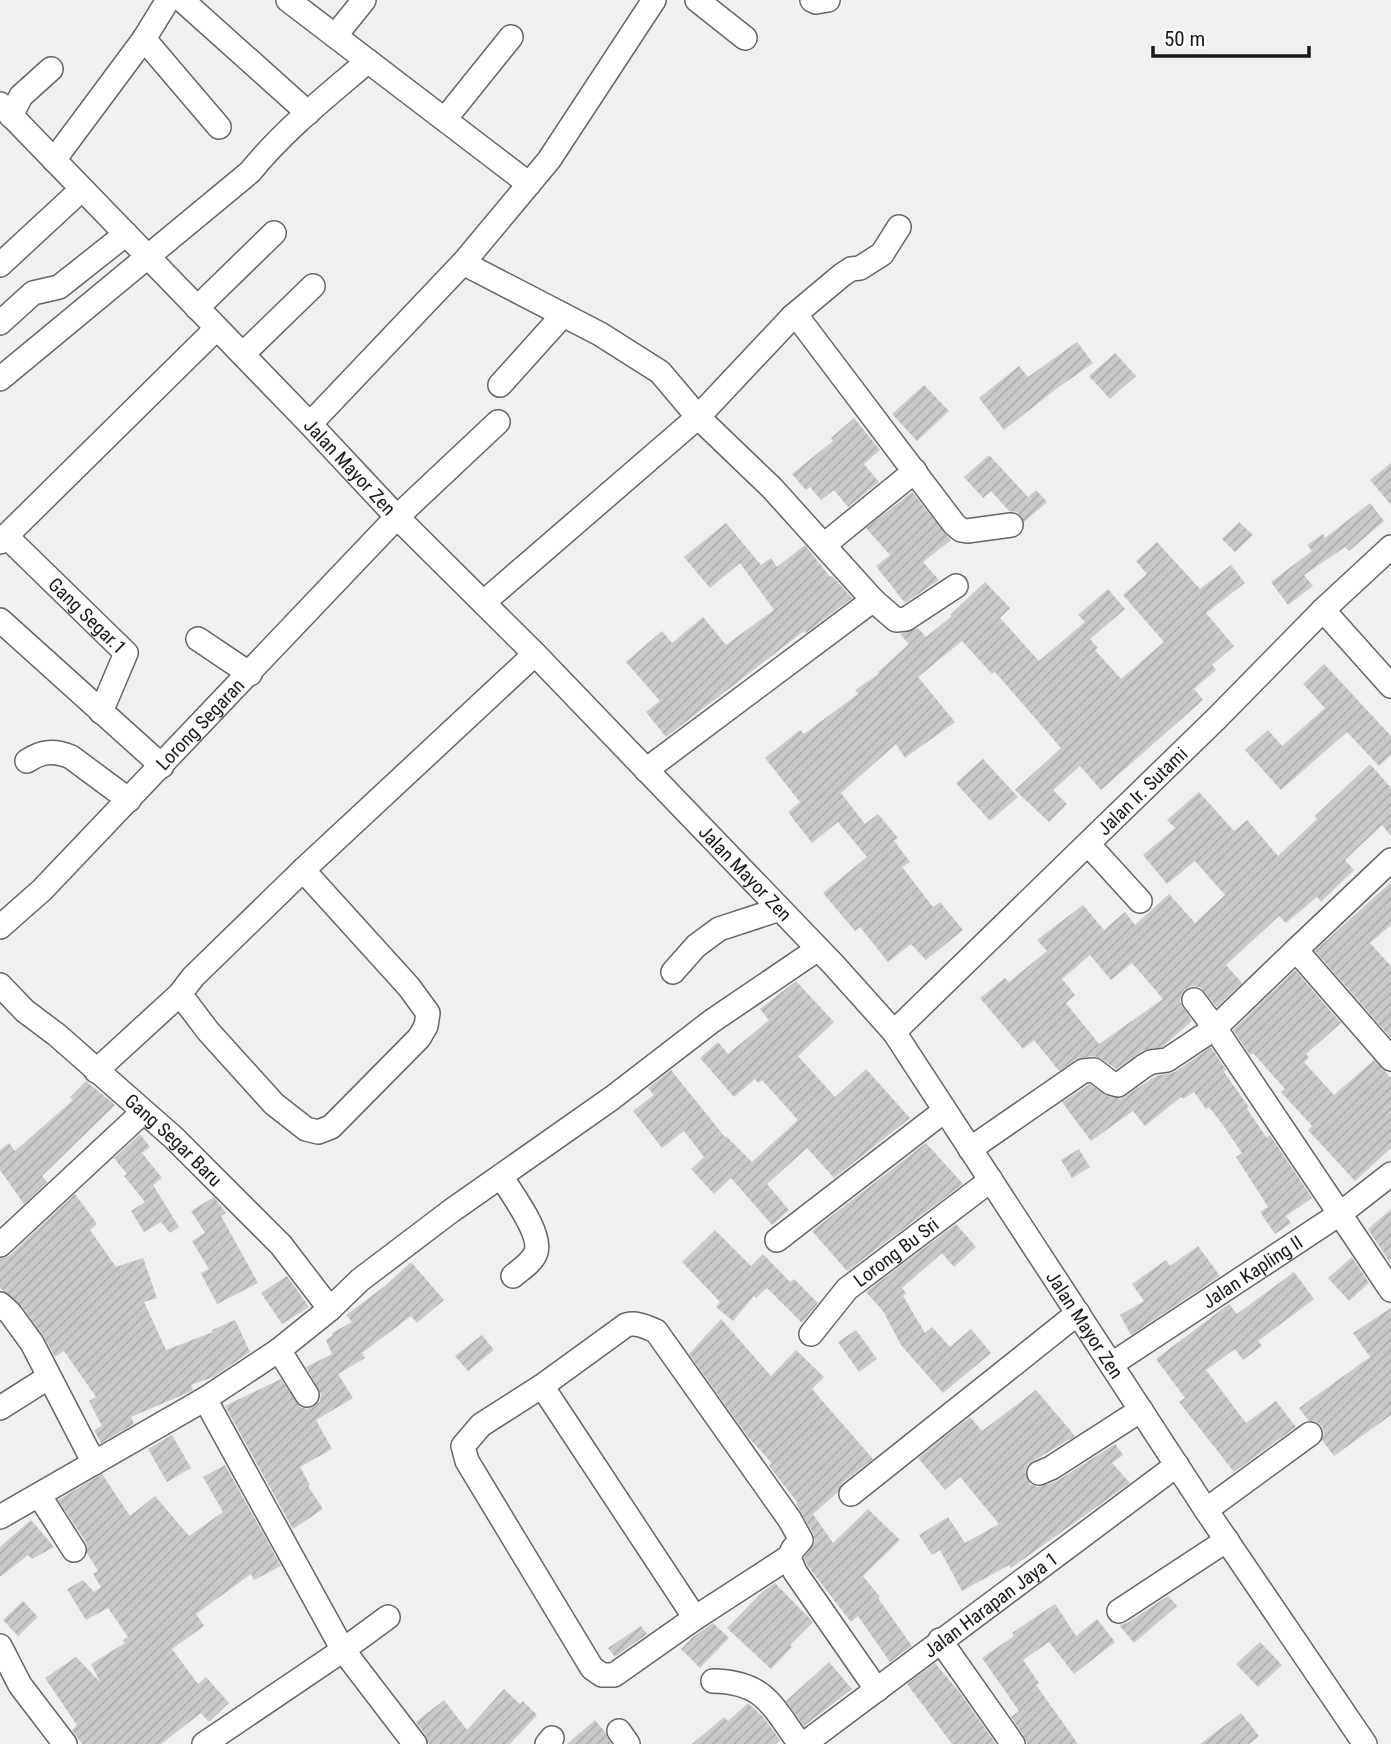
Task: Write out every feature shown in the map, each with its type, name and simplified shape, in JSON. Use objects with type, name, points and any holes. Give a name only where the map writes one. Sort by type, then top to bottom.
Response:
[{"type":"street","points":[[54,160],[144,39],[167,0]]},
{"type":"street","points":[[182,0],[308,113]]},
{"type":"street","points":[[288,0],[530,184]]},
{"type":"street","points":[[335,36],[363,0]]},
{"type":"street","points":[[310,424],[463,262],[530,184],[549,160],[654,0]]},
{"type":"street","points":[[697,0],[745,38]]},
{"type":"street","points":[[812,0],[828,0]]},
{"type":"street","points":[[445,119],[511,37]]},
{"type":"street","points":[[144,39],[219,127]]},
{"type":"street","points":[[0,379],[250,172],[308,113],[368,61]]},
{"type":"street","points":[[5,110],[51,69]]},
{"type":"street","name":"Jalan Mayor Zen","points":[[5,110],[243,354],[397,517],[535,654],[894,1032],[1206,1510],[1365,1744]]},
{"type":"street","points":[[0,265],[82,189]]},
{"type":"street","points":[[484,602],[698,417],[793,316],[842,275],[851,269],[860,268],[882,254],[900,227]]},
{"type":"street","points":[[197,308],[274,233]]},
{"type":"street","points":[[0,323],[33,293],[59,287],[126,234]]},
{"type":"street","points":[[463,262],[600,334],[660,372],[698,417],[772,488],[873,600],[896,620],[906,620],[956,586]]},
{"type":"street","points":[[243,354],[313,286]]},
{"type":"street","points":[[500,385],[563,315]]},
{"type":"street","points":[[793,316],[802,323],[954,524],[967,531],[1012,526]]},
{"type":"street","points":[[3,539],[216,329]]},
{"type":"street","name":"Lorong Segaran","points":[[0,927],[42,891],[397,517],[498,422]]},
{"type":"street","points":[[824,545],[915,471]]},
{"type":"street","name":"Gang Segar.1","points":[[3,539],[125,653],[101,712]]},
{"type":"street","name":"Jalan Ir. Sutami","points":[[894,1032],[1391,547]]},
{"type":"street","points":[[646,770],[873,600]]},
{"type":"street","points":[[1323,611],[1391,686]]},
{"type":"street","points":[[0,620],[162,766]]},
{"type":"street","points":[[198,639],[250,674]]},
{"type":"street","points":[[96,1071],[180,994],[303,870],[535,654]]},
{"type":"street","points":[[27,761],[37,755],[61,753],[71,757],[129,800]]},
{"type":"street","points":[[1088,844],[1140,901]]},
{"type":"street","points":[[970,1149],[1083,1071],[1094,1070],[1118,1085],[1151,1062],[1167,1060],[1215,1028],[1389,865]]},
{"type":"street","points":[[180,994],[208,1031],[274,1104],[306,1129],[318,1132],[331,1127],[419,1038],[426,1026],[428,1013],[409,987],[303,870]]},
{"type":"street","points":[[673,972],[696,946],[719,929],[780,909]]},
{"type":"street","points":[[0,1517],[205,1399],[279,1350],[330,1309],[360,1280],[612,1098],[712,1021],[818,949]]},
{"type":"street","points":[[1296,950],[1391,1059]]},
{"type":"street","name":"Gang Segar Baru","points":[[0,985],[26,1011],[174,1139],[281,1245],[330,1309]]},
{"type":"street","points":[[1194,1000],[1391,1290]]},
{"type":"street","points":[[776,1240],[944,1111]]},
{"type":"street","points":[[0,1245],[144,1112]]},
{"type":"street","name":"Jalan Kapling II","points":[[1112,1364],[1341,1213],[1391,1174]]},
{"type":"street","points":[[501,1176],[537,1238],[537,1250],[532,1260],[513,1276]]},
{"type":"street","name":"Lorong Bu Sri","points":[[811,1335],[847,1289],[991,1180]]},
{"type":"street","points":[[0,1304],[32,1343],[94,1463]]},
{"type":"street","points":[[851,1494],[1078,1313]]},
{"type":"street","points":[[633,1323],[656,1331],[790,1520],[801,1540],[789,1557],[614,1675],[602,1675],[592,1668],[467,1461],[463,1446],[481,1425],[542,1386],[626,1325],[633,1323]]},
{"type":"street","points":[[279,1350],[307,1395]]},
{"type":"street","points":[[0,1408],[49,1377]]},
{"type":"street","points":[[542,1386],[695,1618]]},
{"type":"street","points":[[205,1399],[343,1650],[415,1744]]},
{"type":"street","points":[[1039,1474],[1141,1410]]},
{"type":"street","points":[[1206,1510],[1310,1434]]},
{"type":"street","name":"Jalan Harapan Jaya 1","points":[[802,1744],[1177,1465]]},
{"type":"street","points":[[39,1495],[74,1550]]},
{"type":"street","points":[[1119,1611],[1227,1540]]},
{"type":"street","points":[[789,1557],[795,1572],[877,1690]]},
{"type":"street","points":[[204,1744],[388,1617]]},
{"type":"street","points":[[940,1640],[1013,1744]]},
{"type":"street","points":[[0,1646],[20,1685],[65,1744]]},
{"type":"street","points":[[713,1681],[743,1685],[760,1692],[802,1744]]},
{"type":"building","points":[[1077,342],[1093,363],[1004,430],[979,398],[1019,366],[1028,377]]},
{"type":"building","points":[[1115,353],[1136,376],[1110,399],[1089,376]]},
{"type":"building","points":[[924,385],[949,411],[917,441],[892,414]]},
{"type":"building","points":[[854,418],[880,450],[864,464],[879,482],[848,507],[834,490],[821,500],[810,487],[806,490],[792,474],[833,441],[831,438]]},
{"type":"building","points":[[989,455],[1028,497],[1036,490],[1047,502],[1024,522],[1017,512],[1009,511],[991,491],[983,498],[964,477]]},
{"type":"building","points":[[1391,463],[1391,505],[1370,480]]},
{"type":"building","points":[[912,492],[951,540],[923,562],[939,580],[905,603],[876,566],[890,555],[866,528]]},
{"type":"building","points":[[1370,503],[1384,521],[1349,551],[1345,547],[1304,575],[1313,586],[1288,605],[1271,582],[1312,551],[1307,545],[1323,534],[1325,538]]},
{"type":"building","points":[[1239,522],[1253,535],[1235,552],[1222,539]]},
{"type":"building","points":[[726,523],[761,565],[771,558],[777,567],[805,545],[830,577],[832,576],[852,598],[806,633],[804,631],[666,737],[646,712],[660,701],[626,662],[662,631],[672,643],[703,617],[726,645],[774,610],[740,563],[710,588],[684,557]]},
{"type":"building","points":[[1157,542],[1200,589],[1231,565],[1245,583],[1206,613],[1234,646],[1212,665],[1216,670],[1194,689],[1203,700],[1101,790],[1080,766],[1053,790],[1067,804],[1049,822],[1015,790],[1061,748],[995,672],[992,674],[962,641],[918,677],[955,722],[905,758],[896,744],[841,793],[865,824],[878,814],[898,838],[894,841],[910,862],[902,867],[933,907],[940,902],[963,930],[926,960],[911,944],[888,962],[860,927],[855,931],[823,893],[867,857],[838,822],[812,843],[788,812],[800,802],[765,758],[800,730],[804,734],[858,694],[855,690],[879,674],[878,672],[909,644],[900,634],[918,628],[926,637],[952,616],[950,615],[985,582],[1010,608],[1000,618],[1039,661],[1085,622],[1078,615],[1108,589],[1125,609],[1090,639],[1098,648],[1095,650],[1121,679],[1164,642],[1123,595],[1147,574],[1136,561]]},
{"type":"building","points":[[1324,664],[1391,736],[1391,755],[1379,766],[1347,732],[1281,790],[1245,750],[1268,730],[1282,746],[1325,708],[1303,684]]},
{"type":"building","points":[[983,759],[1018,797],[990,821],[956,783]]},
{"type":"building","points":[[1370,764],[1391,788],[1391,836],[1382,825],[1345,860],[1354,870],[1321,902],[1317,897],[1286,923],[1279,916],[1226,965],[1242,983],[1217,1007],[1200,987],[1185,989],[1180,1002],[1192,1021],[1162,1047],[1144,1050],[1116,1069],[1093,1056],[1076,1059],[1059,1071],[1034,1040],[1023,1049],[980,998],[1005,978],[1009,982],[1047,951],[1037,940],[1083,905],[1104,930],[1125,912],[1135,925],[1169,894],[1195,923],[1225,895],[1195,861],[1167,884],[1143,855],[1175,828],[1167,820],[1199,792],[1234,831],[1247,820],[1278,856],[1317,819],[1315,816]],"holes":[[[1090,955],[1111,980],[1132,963],[1163,999],[1099,1044],[1066,1003],[1075,995],[1062,979]]]},
{"type":"building","points":[[1391,882],[1391,925],[1370,943],[1391,966],[1391,1038],[1315,951]]},
{"type":"building","points":[[1295,970],[1341,1023],[1306,1054],[1309,1058],[1304,1062],[1334,1095],[1374,1060],[1391,1078],[1391,1148],[1355,1181],[1308,1130],[1312,1126],[1281,1092],[1285,1089],[1253,1053],[1250,1055],[1233,1030]]},
{"type":"building","points":[[796,981],[834,1022],[798,1056],[835,1097],[866,1069],[910,1118],[834,1178],[807,1148],[767,1184],[789,1210],[772,1225],[731,1178],[714,1194],[691,1169],[704,1157],[684,1131],[662,1148],[633,1111],[654,1095],[648,1088],[671,1070],[725,1137],[752,1162],[798,1120],[762,1080],[758,1083],[755,1079],[734,1097],[700,1058],[718,1042],[728,1054],[769,1020],[760,1009]]},
{"type":"building","points":[[1211,1047],[1226,1070],[1224,1072],[1249,1107],[1247,1109],[1267,1138],[1270,1135],[1312,1198],[1286,1216],[1291,1223],[1275,1234],[1260,1212],[1268,1207],[1236,1157],[1242,1153],[1209,1107],[1206,1109],[1194,1092],[1183,1099],[1181,1097],[1145,1126],[1133,1111],[1091,1141],[1062,1102],[1090,1084],[1107,1096],[1121,1099],[1156,1076],[1175,1072]]},
{"type":"building","points":[[86,1081],[115,1105],[42,1176],[47,1182],[24,1204],[0,1170],[0,1150],[9,1143],[15,1151],[73,1100],[70,1097]]},
{"type":"building","points":[[140,1134],[150,1147],[142,1153],[162,1178],[153,1185],[179,1227],[170,1233],[161,1222],[144,1232],[131,1211],[145,1202],[124,1176],[127,1174],[114,1158]]},
{"type":"building","points":[[926,1143],[963,1184],[847,1271],[812,1231]]},
{"type":"building","points":[[1079,1149],[1090,1167],[1072,1178],[1061,1160]]},
{"type":"building","points":[[75,1194],[97,1224],[90,1230],[116,1267],[143,1258],[157,1298],[144,1302],[166,1350],[213,1332],[212,1330],[235,1320],[250,1352],[213,1377],[191,1385],[193,1390],[131,1417],[134,1424],[101,1443],[94,1430],[102,1426],[89,1401],[96,1397],[64,1351],[55,1357],[21,1305],[0,1288],[0,1259],[10,1255]]},
{"type":"building","points":[[214,1197],[226,1213],[221,1216],[258,1283],[217,1304],[201,1273],[209,1269],[192,1241],[205,1233],[191,1211]]},
{"type":"building","points":[[1391,1209],[1391,1264],[1368,1229]]},
{"type":"building","points":[[956,1224],[976,1247],[954,1267],[942,1253],[902,1288],[906,1293],[903,1296],[925,1333],[932,1327],[950,1347],[971,1329],[991,1353],[943,1393],[901,1345],[883,1311],[866,1292]]},
{"type":"building","points":[[715,1230],[751,1266],[763,1254],[790,1282],[794,1279],[818,1303],[802,1323],[767,1288],[756,1298],[754,1296],[733,1321],[716,1307],[720,1302],[682,1262]]},
{"type":"building","points":[[1198,1246],[1220,1276],[1131,1335],[1120,1315],[1144,1301],[1132,1284],[1166,1260],[1170,1266]]},
{"type":"building","points":[[1352,1257],[1369,1283],[1349,1301],[1328,1278]]},
{"type":"building","points":[[411,1262],[444,1300],[417,1323],[411,1316],[362,1353],[365,1358],[338,1374],[353,1398],[316,1420],[332,1449],[300,1467],[310,1485],[308,1486],[323,1509],[293,1529],[225,1406],[281,1379],[300,1407],[307,1409],[315,1406],[320,1401],[321,1394],[306,1367],[332,1354],[326,1340],[332,1333],[352,1322],[346,1315],[385,1286]]},
{"type":"building","points":[[1294,1272],[1314,1299],[1258,1341],[1262,1346],[1243,1360],[1235,1349],[1206,1370],[1246,1423],[1276,1401],[1296,1427],[1234,1472],[1179,1402],[1185,1398],[1156,1359],[1229,1304],[1237,1314]]},
{"type":"building","points":[[287,1276],[309,1307],[282,1324],[261,1293]]},
{"type":"building","points":[[1391,1308],[1391,1415],[1334,1456],[1322,1440],[1322,1426],[1308,1420],[1299,1408],[1370,1357],[1353,1333]]},
{"type":"building","points":[[721,1319],[771,1376],[796,1350],[824,1377],[812,1389],[873,1459],[842,1483],[838,1492],[813,1514],[833,1543],[868,1509],[900,1540],[863,1576],[912,1646],[890,1662],[858,1616],[851,1622],[807,1565],[804,1558],[815,1541],[796,1504],[798,1503],[769,1466],[772,1463],[748,1437],[689,1354]]},
{"type":"building","points":[[856,1330],[877,1359],[859,1372],[838,1342]]},
{"type":"building","points":[[482,1335],[494,1350],[468,1371],[455,1356]]},
{"type":"building","points":[[1036,1390],[1075,1436],[1028,1464],[1025,1472],[1030,1484],[1038,1487],[1057,1481],[1115,1444],[1123,1455],[1112,1463],[1130,1483],[1011,1568],[1009,1565],[962,1591],[940,1550],[932,1555],[919,1535],[948,1517],[965,1543],[999,1524],[960,1477],[945,1490],[918,1458],[970,1417],[982,1431]]},
{"type":"building","points":[[172,1435],[191,1468],[167,1482],[148,1449]]},
{"type":"building","points":[[225,1465],[281,1566],[254,1580],[251,1574],[196,1614],[204,1626],[172,1649],[198,1684],[206,1677],[229,1703],[209,1722],[201,1713],[161,1744],[82,1744],[72,1730],[77,1725],[45,1678],[76,1657],[100,1682],[91,1664],[125,1643],[123,1640],[128,1637],[108,1608],[86,1620],[67,1589],[83,1580],[94,1592],[101,1587],[93,1574],[98,1571],[87,1553],[86,1542],[58,1500],[102,1474],[130,1516],[155,1496],[189,1536],[223,1512],[203,1477]]},
{"type":"building","points":[[31,1520],[54,1547],[32,1559],[28,1555],[0,1577],[0,1547]]},
{"type":"building","points":[[775,1583],[813,1622],[771,1669],[727,1628],[762,1592]]},
{"type":"building","points":[[1168,1596],[1177,1606],[1134,1643],[1119,1625],[1127,1623]]},
{"type":"building","points":[[23,1601],[38,1617],[18,1636],[3,1620]]},
{"type":"building","points":[[1055,1604],[1076,1636],[1097,1619],[1115,1642],[1074,1674],[1049,1642],[1023,1660],[1039,1683],[1036,1685],[1078,1744],[1027,1744],[1011,1717],[1019,1711],[982,1658],[1014,1636],[1012,1633]]},
{"type":"building","points":[[713,1623],[729,1638],[700,1668],[681,1649]]},
{"type":"building","points":[[641,1626],[647,1634],[615,1657],[608,1648]]},
{"type":"building","points":[[1260,1642],[1282,1665],[1258,1687],[1236,1664]]},
{"type":"building","points":[[829,1662],[852,1689],[804,1726],[786,1701]]},
{"type":"building","points":[[935,1663],[996,1744],[952,1744],[907,1684]]},
{"type":"building","points":[[504,1689],[520,1704],[523,1701],[537,1715],[510,1744],[429,1744],[416,1722],[444,1700],[467,1730]]},
{"type":"building","points":[[748,1703],[763,1717],[780,1740],[776,1744],[692,1744],[724,1717],[728,1721]]},
{"type":"building","points":[[1241,1713],[1259,1736],[1249,1744],[1200,1744]]},
{"type":"building","points":[[595,1720],[611,1744],[567,1744]]}]
